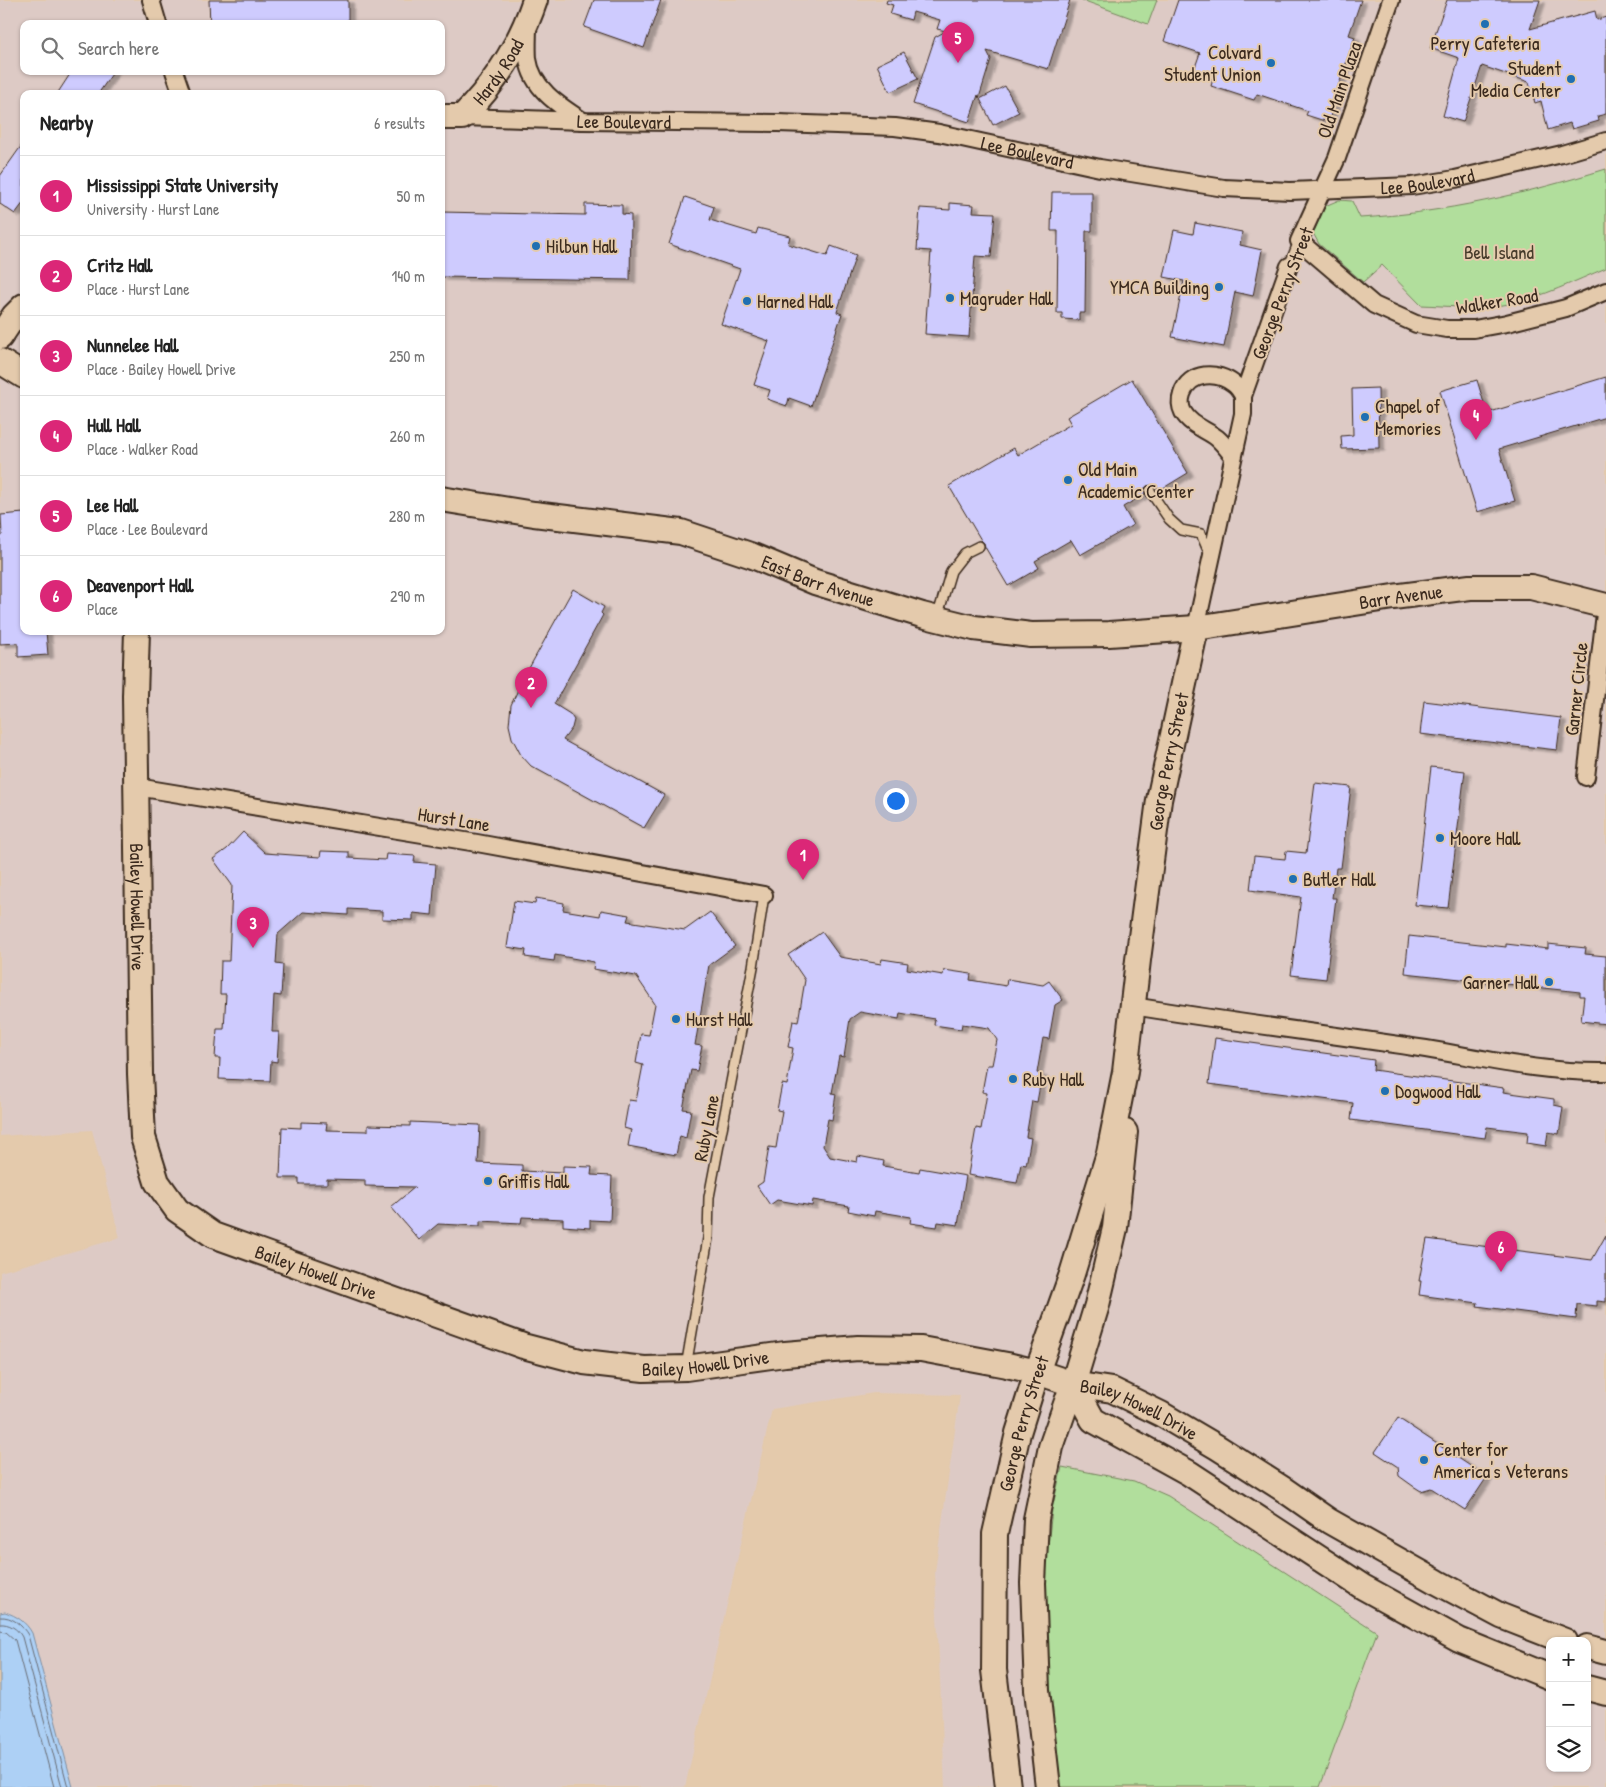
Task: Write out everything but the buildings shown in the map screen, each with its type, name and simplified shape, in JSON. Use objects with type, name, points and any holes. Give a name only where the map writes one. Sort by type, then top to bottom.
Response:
[{"type":"street","points":[[151,0],[157,20]]},
{"type":"street","name":"Old Main Plaza","points":[[1322,191],[1337,158],[1390,0]]},
{"type":"street","name":"Hardy Road","points":[[452,117],[481,98],[506,64],[531,11]]},
{"type":"street","name":"Hardy Road","points":[[531,11],[528,60],[533,73],[540,86],[552,100],[583,121]]},
{"type":"street","points":[[175,75],[181,90]]},
{"type":"street","name":"Lee Boulevard","points":[[452,117],[895,127],[939,132],[1100,168],[1224,188],[1290,191],[1412,186],[1456,179],[1562,154],[1606,140]]},
{"type":"street","name":"George Perry Street","points":[[1299,241],[1322,191]]},
{"type":"street","name":"Walker Road","points":[[1299,241],[1374,306],[1416,324],[1456,329],[1507,324],[1566,308],[1606,291]]},
{"type":"street","name":"George Perry Street","points":[[1048,1787],[1037,1690],[1033,1583],[1036,1519],[1051,1447],[1074,1384],[1097,1306],[1115,1228],[1125,1148],[1126,1072],[1159,800],[1212,559],[1232,456],[1243,414],[1244,396],[1290,266]]},
{"type":"street","points":[[0,337],[20,310]]},
{"type":"street","points":[[0,361],[20,374]]},
{"type":"street","points":[[1232,456],[1218,438],[1201,430],[1191,421],[1183,412],[1180,400],[1184,388],[1192,378],[1201,376],[1223,379],[1234,384],[1244,396]]},
{"type":"street","name":"East Barr Avenue","points":[[445,500],[534,514],[681,532],[753,556],[815,582],[974,628],[1031,635],[1109,634],[1196,628]]},
{"type":"street","name":"Barr Avenue","points":[[1196,628],[1393,597],[1470,587],[1531,587],[1606,605]]},
{"type":"street","name":"Garner Circle","points":[[1586,777],[1606,605]]},
{"type":"street","name":"Bailey Howell Drive","points":[[137,635],[135,691],[140,1074],[143,1137],[157,1182],[177,1210],[213,1235],[522,1346],[592,1363],[644,1369],[686,1368],[784,1354],[858,1348],[921,1349],[1037,1372],[1074,1384],[1112,1390],[1161,1414],[1267,1478],[1328,1521],[1437,1582],[1502,1616],[1555,1637]]},
{"type":"street","name":"Hurst Lane","points":[[137,787],[477,843],[764,895]]},
{"type":"street","points":[[1133,1006],[1507,1064],[1577,1073],[1606,1072]]},
{"type":"street","name":"George Perry Street","points":[[1008,1787],[994,1670],[995,1534],[1018,1433],[1037,1372],[1072,1274],[1109,1153],[1126,1072]]},
{"type":"street","name":"Bailey Howell Drive","points":[[1074,1384],[1092,1420],[1188,1473],[1363,1587],[1459,1640],[1546,1675]]},
{"type":"street","points":[[1591,1648],[1606,1652]]},
{"type":"street","points":[[1591,1689],[1606,1693]]},
{"type":"lane","name":"George Perry Street","points":[[1290,266],[1299,241]]},
{"type":"lane","points":[[1150,491],[1169,520],[1181,530],[1201,534],[1212,559]]},
{"type":"lane","points":[[936,618],[951,570],[965,553],[979,546]]},
{"type":"lane","name":"Ruby Lane","points":[[686,1368],[708,1238],[709,1197],[751,976],[764,895]]},
{"type":"shaded area","points":[[0,0],[1606,0],[1606,1787],[945,1787],[935,1572],[960,1395],[874,1393],[772,1409],[685,1787],[0,1787],[0,1272],[120,1238],[92,1130],[0,1136]]},
{"type":"green space","points":[[1082,0],[1157,0],[1148,24]]},
{"type":"green space","name":"Bell Island","points":[[1606,169],[1606,268],[1546,293],[1509,304],[1476,307],[1421,305],[1382,265],[1363,282],[1319,244],[1313,233],[1325,206],[1339,200],[1352,201],[1360,218],[1422,212],[1515,194]]},
{"type":"green space","points":[[1062,1467],[1134,1481],[1168,1496],[1377,1632],[1320,1787],[1060,1787],[1046,1661],[1044,1583],[1052,1509]]},
{"type":"water","points":[[5,1612],[21,1620],[32,1633],[73,1787],[0,1787],[0,1613]]},
{"type":"place","name":"Perry Cafeteria","points":[[1485,24]]},
{"type":"place","name":"Lee Hall","points":[[958,63]]},
{"type":"place","name":"Colvard Student Union","points":[[1271,63]]},
{"type":"place","name":"Student Media Center","points":[[1571,79]]},
{"type":"place","name":"Hilbun Hall","points":[[536,246]]},
{"type":"place","name":"YMCA Building","points":[[1219,287]]},
{"type":"place","name":"Magruder Hall","points":[[950,298]]},
{"type":"place","name":"Harned Hall","points":[[747,301]]},
{"type":"place","name":"Chapel of Memories","points":[[1365,417]]},
{"type":"place","name":"Hull Hall","points":[[1476,440]]},
{"type":"place","name":"Old Main Academic Center","points":[[1068,480]]},
{"type":"place","name":"Critz Hall","points":[[531,708]]},
{"type":"place","name":"Moore Hall","points":[[1440,838]]},
{"type":"place","name":"Butler Hall","points":[[1293,879]]},
{"type":"place","name":"Mississippi State University","points":[[803,880]]},
{"type":"place","name":"Nunnelee Hall","points":[[253,948]]},
{"type":"place","name":"Garner Hall","points":[[1549,982]]},
{"type":"place","name":"Hurst Hall","points":[[676,1019]]},
{"type":"place","name":"Ruby Hall","points":[[1013,1079]]},
{"type":"place","name":"Dogwood Hall","points":[[1385,1091]]},
{"type":"place","name":"Griffis Hall","points":[[488,1181]]},
{"type":"place","name":"Deavenport Hall","points":[[1501,1272]]},
{"type":"place","name":"Center for America's Veterans","points":[[1424,1460]]}]
